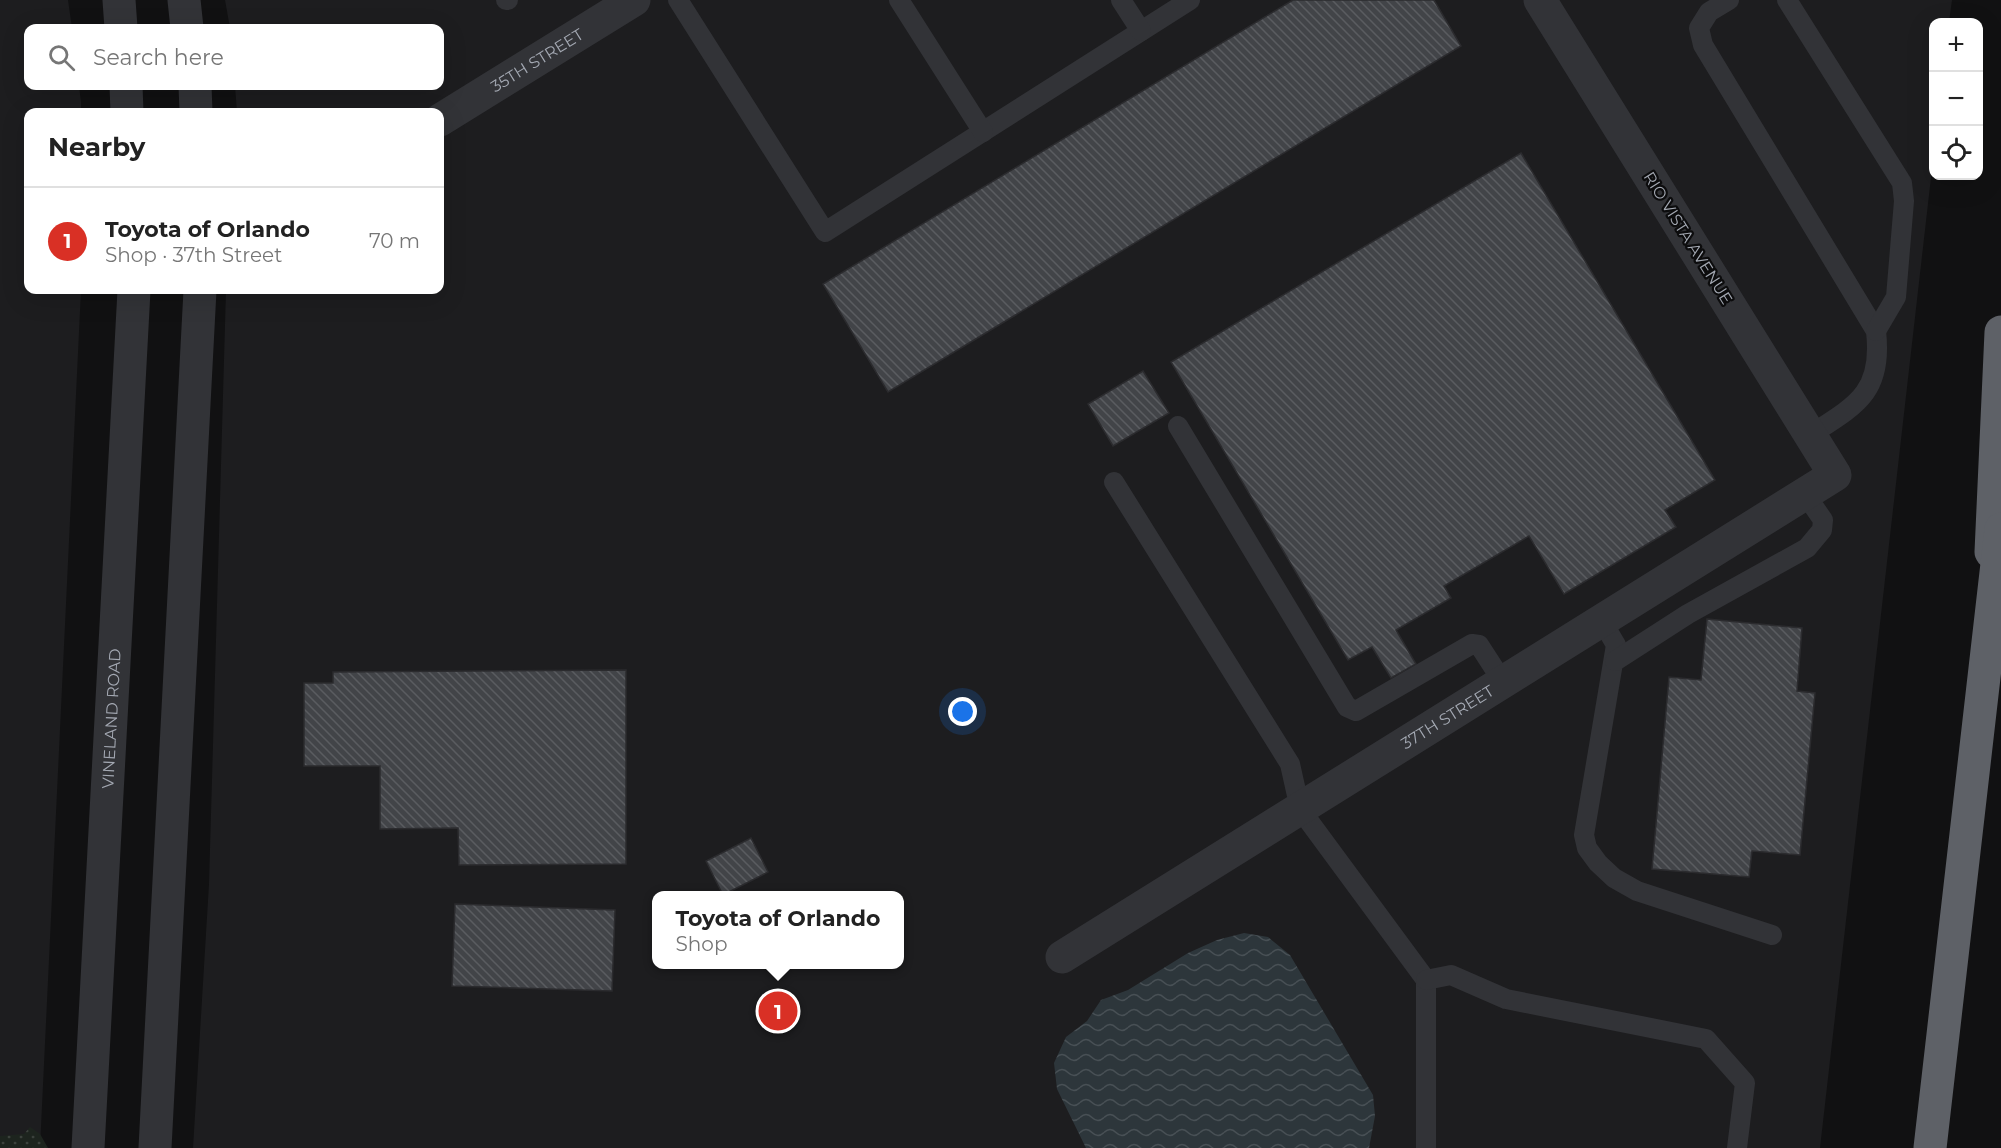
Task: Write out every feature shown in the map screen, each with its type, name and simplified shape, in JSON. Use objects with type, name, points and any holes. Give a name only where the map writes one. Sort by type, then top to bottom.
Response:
[{"type":"highway","points":[[1985,680],[2001,332]]},
{"type":"highway","points":[[1930,1148],[2001,528]]},
{"type":"street","points":[[119,0],[121,24]]},
{"type":"street","points":[[184,0],[187,24]]},
{"type":"street","name":"35TH STREET","points":[[444,118],[634,0]]},
{"type":"street","name":"RIO VISTA AVENUE","points":[[1540,0],[1835,475]]},
{"type":"street","points":[[126,90],[127,108]]},
{"type":"street","points":[[195,90],[196,108]]},
{"type":"street","name":"VINELAND ROAD","points":[[88,1148],[134,294]]},
{"type":"street","points":[[155,1148],[200,294]]},
{"type":"street","name":"37TH STREET","points":[[1062,957],[1835,475]]},
{"type":"lane","points":[[678,0],[825,232],[1190,0]]},
{"type":"lane","points":[[899,0],[983,132]]},
{"type":"lane","points":[[1121,0],[1141,31]]},
{"type":"lane","points":[[1729,0],[1709,12],[1699,28],[1703,45],[1876,331],[1879,356],[1871,386],[1846,412],[1810,435]]},
{"type":"lane","points":[[1787,0],[1902,183],[1904,201],[1896,297],[1876,331]]},
{"type":"lane","points":[[1178,426],[1347,707],[1356,711],[1472,644],[1479,645],[1503,682]]},
{"type":"lane","points":[[1114,482],[1290,765],[1300,808],[1426,980],[1426,1148]]},
{"type":"lane","points":[[1615,661],[1688,614],[1807,548],[1822,530],[1823,520],[1805,494]]},
{"type":"lane","points":[[1602,621],[1616,645],[1615,661],[1584,836],[1587,848],[1614,878],[1637,891],[1772,935]]},
{"type":"lane","points":[[1426,980],[1451,975],[1506,999],[1706,1039],[1745,1083],[1737,1148]]},
{"type":"shaded area","points":[[0,0],[68,0],[71,24],[24,24],[24,90],[80,90],[81,108],[24,108],[24,294],[81,294],[40,1148],[0,1148]]},
{"type":"shaded area","points":[[225,0],[1952,0],[1950,18],[1929,18],[1931,180],[1820,1148],[193,1148],[209,884],[226,294],[444,294],[444,108],[237,108],[235,90],[444,90],[444,24],[229,24]]},
{"type":"shaded area","points":[[30,1127],[40,1134],[48,1148],[0,1148],[0,1136],[24,1134]]},
{"type":"water","points":[[1244,933],[1268,937],[1290,955],[1373,1095],[1375,1116],[1369,1148],[1086,1148],[1057,1089],[1054,1063],[1066,1037],[1087,1021],[1101,1000],[1128,990],[1188,953],[1217,940]]},
{"type":"building","points":[[1293,0],[1434,0],[1461,46],[888,392],[823,284]]},
{"type":"building","points":[[1521,153],[1715,480],[1665,510],[1676,527],[1564,594],[1529,536],[1444,586],[1451,598],[1396,630],[1416,664],[1391,678],[1372,647],[1348,660],[1171,362]]},
{"type":"building","points":[[1143,371],[1169,413],[1113,446],[1088,404]]},
{"type":"building","points":[[1707,619],[1802,628],[1797,691],[1815,693],[1800,855],[1752,851],[1749,877],[1652,869],[1669,677],[1701,680]]},
{"type":"building","points":[[626,670],[626,864],[459,865],[458,828],[380,829],[380,766],[304,766],[304,683],[333,683],[333,672]]},
{"type":"building","points":[[751,838],[768,872],[731,891],[721,891],[706,861]]},
{"type":"building","points":[[455,904],[615,910],[612,991],[452,986]]},
{"type":"place","name":"Toyota of Orlando","points":[[778,1011]]}]
